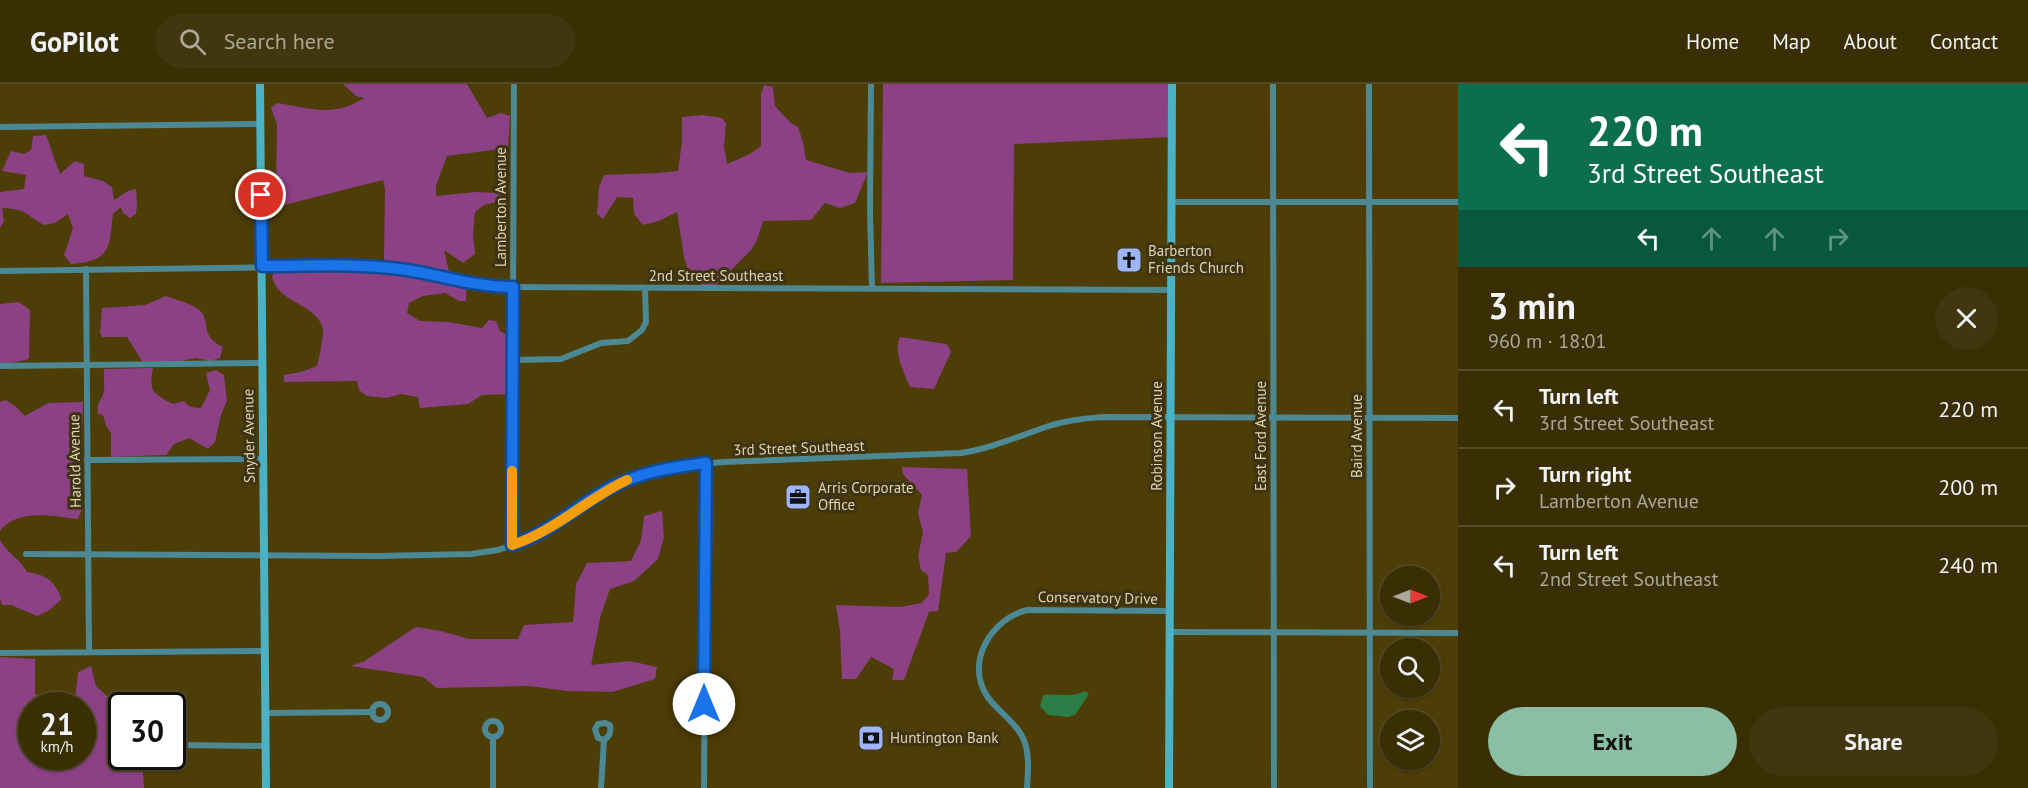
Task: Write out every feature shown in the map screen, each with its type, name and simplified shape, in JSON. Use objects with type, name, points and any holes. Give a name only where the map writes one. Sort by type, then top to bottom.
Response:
[{"type":"main road","name":"Snyder Avenue","points":[[260,84],[266,788]]},
{"type":"main road","name":"Robinson Avenue","points":[[1169,788],[1172,84]]},
{"type":"street","name":"Lamberton Avenue","points":[[512,545],[514,84]]},
{"type":"street","points":[[871,84],[872,289]]},
{"type":"street","name":"East Ford Avenue","points":[[1273,84],[1274,788]]},
{"type":"street","name":"Baird Avenue","points":[[1369,84],[1370,788]]},
{"type":"street","points":[[0,127],[261,124]]},
{"type":"street","points":[[1171,202],[1458,202]]},
{"type":"street","name":"2nd Street Southeast","points":[[0,271],[262,266],[382,267],[414,271],[478,285],[513,287],[1171,290]]},
{"type":"street","name":"Harold Avenue","points":[[86,269],[89,652]]},
{"type":"street","points":[[513,360],[561,359],[601,344],[628,341],[642,330],[646,322],[645,288]]},
{"type":"street","points":[[0,366],[262,363]]},
{"type":"street","name":"3rd Street Southeast","points":[[26,554],[458,555],[484,553],[527,540],[549,529],[602,492],[628,479],[668,468],[706,463],[961,453],[991,447],[1052,425],[1104,417],[1458,418]]},
{"type":"street","points":[[87,460],[263,459]]},
{"type":"street","points":[[704,788],[706,463]]},
{"type":"street","name":"Conservatory Drive","points":[[1028,788],[1028,759],[1022,737],[987,695],[982,685],[980,674],[982,652],[994,629],[1015,613],[1027,610],[1170,611]]},
{"type":"street","points":[[1170,632],[1458,633]]},
{"type":"street","points":[[0,652],[264,651]]},
{"type":"street","points":[[265,713],[373,712]]},
{"type":"street","points":[[493,788],[494,738]]},
{"type":"street","points":[[601,788],[604,740]]},
{"type":"street","points":[[186,745],[265,746]]},
{"type":"shaded area","points":[[343,84],[467,84],[487,118],[501,113],[510,116],[508,148],[447,156],[436,186],[436,196],[476,192],[499,193],[504,200],[484,205],[475,212],[473,235],[475,254],[463,263],[444,250],[449,271],[384,260],[385,189],[383,180],[284,205],[276,182],[277,125],[271,108],[277,103],[332,110],[364,98],[356,96]]},
{"type":"shaded area","points":[[883,84],[1172,84],[1172,137],[1014,144],[1013,280],[881,283]]},
{"type":"shaded area","points":[[764,85],[773,87],[775,106],[798,127],[806,160],[850,173],[868,172],[855,203],[840,208],[825,203],[811,220],[763,221],[751,250],[713,288],[692,282],[684,257],[677,212],[659,221],[643,225],[634,214],[633,198],[617,197],[603,219],[597,214],[599,187],[604,175],[678,171],[682,117],[703,115],[722,118],[726,123],[724,146],[727,164],[750,154],[761,146],[761,94]]},
{"type":"shaded area","points":[[46,135],[60,174],[75,161],[84,164],[84,176],[103,181],[112,187],[114,200],[136,189],[136,214],[130,218],[123,213],[121,207],[113,214],[109,244],[106,251],[94,260],[71,264],[64,255],[73,228],[68,214],[55,223],[44,225],[21,211],[2,208],[4,221],[0,228],[0,192],[24,189],[26,175],[2,171],[11,151],[24,154],[31,150],[33,136]]},
{"type":"shaded area","points":[[380,270],[466,288],[466,301],[459,301],[445,293],[423,296],[409,303],[407,313],[420,321],[449,322],[482,328],[489,320],[496,321],[500,331],[507,335],[510,394],[482,395],[468,404],[420,408],[418,397],[401,394],[387,398],[367,396],[359,390],[357,381],[284,382],[284,375],[317,366],[323,329],[313,313],[281,292],[272,276],[275,272]]},
{"type":"shaded area","points":[[166,296],[191,305],[202,313],[210,338],[223,347],[220,358],[210,361],[195,358],[182,361],[142,361],[127,337],[102,337],[100,333],[102,308],[145,305]]},
{"type":"shaded area","points":[[19,302],[30,310],[29,359],[8,364],[0,363],[0,304]]},
{"type":"shaded area","points":[[900,337],[947,344],[951,352],[934,389],[910,387],[899,356]]},
{"type":"shaded area","points":[[153,368],[151,382],[156,394],[173,404],[184,401],[190,407],[201,408],[210,390],[206,373],[216,370],[224,375],[227,401],[221,415],[215,442],[208,449],[189,438],[174,444],[166,455],[111,457],[111,433],[103,415],[98,414],[98,405],[104,390],[104,369]]},
{"type":"shaded area","points":[[6,400],[25,416],[48,403],[83,402],[82,446],[72,478],[75,495],[82,509],[78,519],[47,515],[26,516],[7,524],[0,531],[0,402]]},
{"type":"shaded area","points":[[902,467],[967,469],[971,536],[956,552],[946,553],[938,611],[929,612],[904,680],[892,680],[894,669],[871,657],[856,679],[842,679],[840,631],[836,605],[900,607],[922,603],[929,594],[928,575],[921,570],[918,556],[923,533],[918,513],[922,495],[903,474]]},
{"type":"shaded area","points":[[662,511],[664,537],[658,559],[634,581],[610,589],[601,614],[591,665],[630,661],[657,667],[655,679],[612,692],[567,691],[529,686],[437,688],[423,677],[350,666],[363,662],[416,627],[469,639],[518,639],[524,625],[573,622],[576,584],[587,563],[631,561],[641,540],[644,516]]},
{"type":"shaded area","points":[[0,540],[27,572],[45,577],[56,587],[62,599],[48,611],[37,616],[11,605],[2,605]]},
{"type":"shaded area","points":[[0,657],[35,659],[35,692],[18,692],[18,770],[96,770],[96,692],[76,692],[78,672],[91,666],[96,686],[108,697],[108,770],[143,770],[144,788],[0,788]]},
{"type":"shaded area","points":[[1085,691],[1089,694],[1075,715],[1068,717],[1048,715],[1040,706],[1043,695],[1070,695]]},
{"type":"slow traffic","points":[[512,471],[512,545],[560,523],[602,492],[627,480]]},
{"type":"place","name":"Barberton Friends Church","points":[[1129,260]]},
{"type":"place","name":"Arris Corporate Office","points":[[798,497]]},
{"type":"place","name":"Huntington Bank","points":[[871,738]]},
{"type":"route","points":[[261,195],[262,266],[382,267],[414,271],[478,285],[513,287],[512,545],[560,523],[602,492],[628,479],[668,468],[706,463],[704,704]]}]
